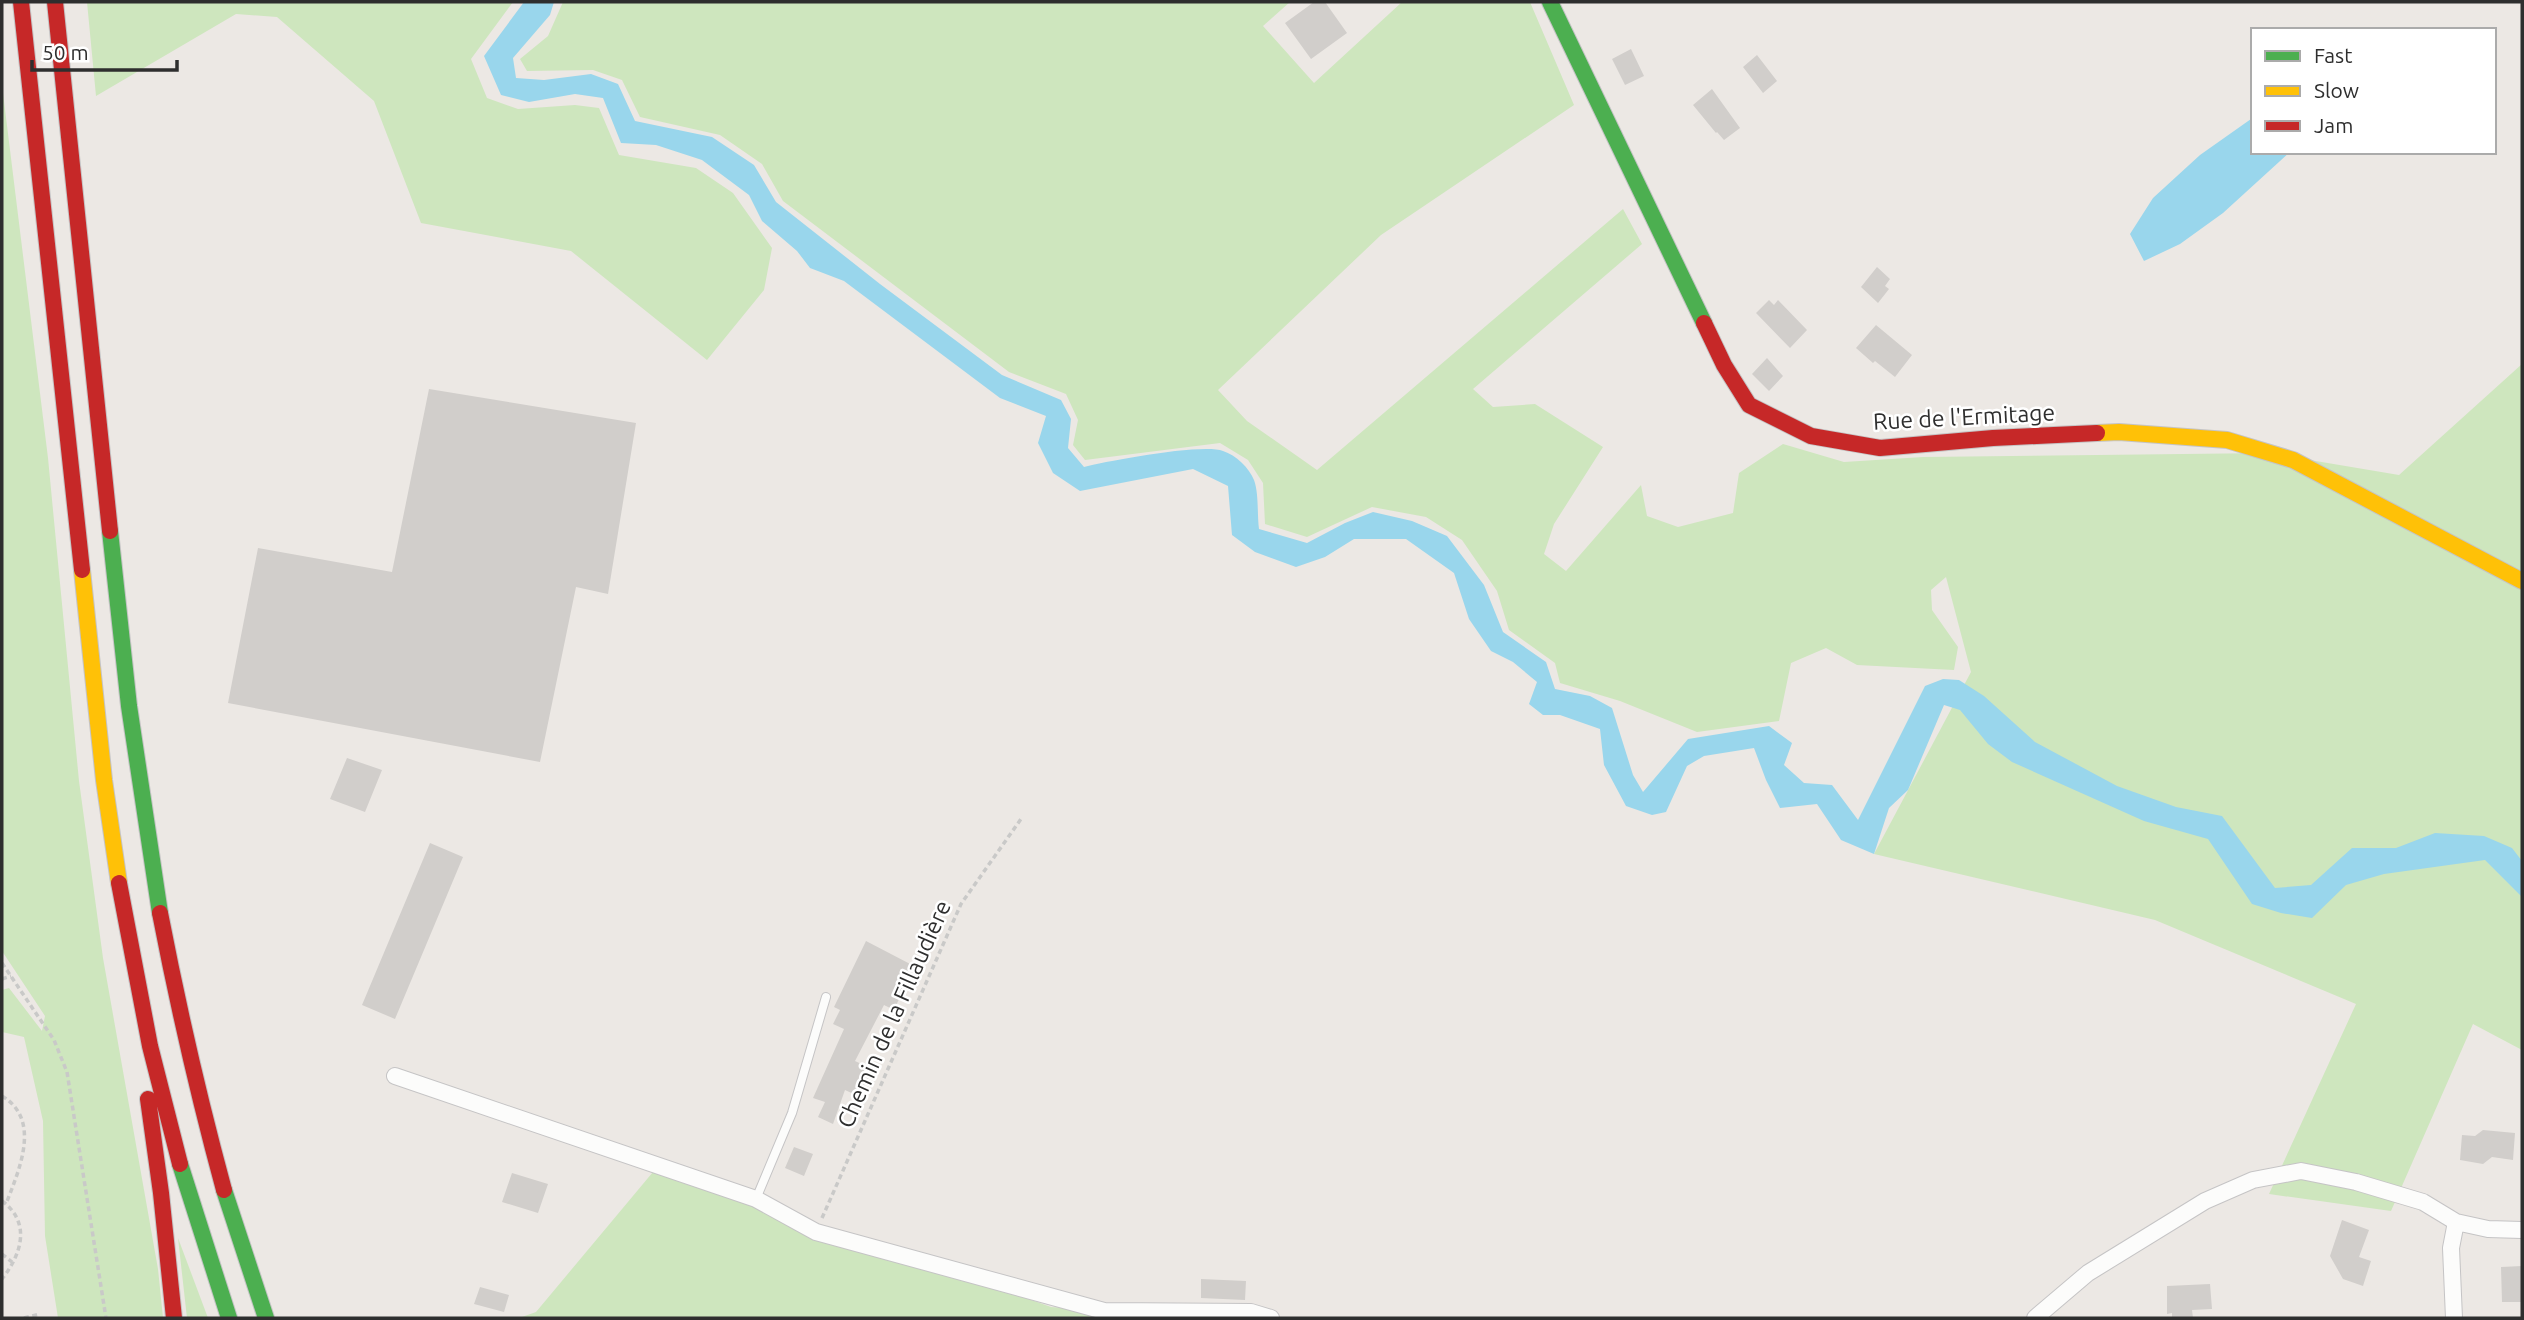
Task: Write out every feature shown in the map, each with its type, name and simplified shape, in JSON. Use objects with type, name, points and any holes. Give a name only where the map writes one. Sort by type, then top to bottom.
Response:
[{"type":"main road","points":[[21,2],[104,780],[134,970],[174,1318]]},
{"type":"main road","points":[[55,2],[120,641],[160,926],[194,1082],[221,1179],[266,1318]]},
{"type":"main road","name":"Rue de l'Ermitage","points":[[1550,2],[1724,365],[1749,405],[1811,436],[1880,448],[1993,438],[2119,432],[2227,440],[2292,460],[2522,581]]},
{"type":"main road","points":[[134,970],[159,1085],[196,1219],[229,1318]]},
{"type":"main road","points":[[221,1179],[248,1210]]},
{"type":"street","points":[[395,1076],[756,1199],[816,1232],[1104,1311],[1251,1312],[1271,1318]]},
{"type":"street","points":[[2035,1318],[2088,1273],[2205,1201],[2253,1180],[2301,1171],[2356,1182],[2423,1202],[2456,1223],[2487,1229],[2522,1230]]},
{"type":"street","points":[[2454,1318],[2451,1248],[2456,1223]]},
{"type":"lane","points":[[756,1199],[792,1114],[826,997]]},
{"type":"path","name":"Chemin de la Fillaudière","points":[[816,1232],[961,904],[1021,819]]},
{"type":"path","points":[[2,964],[54,1041],[67,1072],[106,1318]]},
{"type":"path","points":[[2,979],[10,976]]},
{"type":"path","points":[[2,1096],[12,1102],[19,1111],[25,1136],[21,1165],[4,1203],[14,1215],[22,1244],[10,1270],[2,1279]]},
{"type":"path","points":[[2,1254],[12,1262]]},
{"type":"path","points":[[24,1318],[40,1314]]},
{"type":"green space","points":[[87,2],[513,2],[471,59],[487,98],[518,109],[575,105],[599,108],[619,155],[696,168],[733,193],[772,248],[764,290],[707,360],[571,251],[421,223],[374,101],[277,17],[236,14],[96,96]]},
{"type":"green space","points":[[563,2],[1290,2],[1263,26],[1314,83],[1402,2],[1530,2],[1574,105],[1381,235],[1218,390],[1247,421],[1317,470],[1623,209],[1642,244],[1473,389],[1493,407],[1535,404],[1603,447],[1554,524],[1544,554],[1566,571],[1641,485],[1647,516],[1678,527],[1733,513],[1739,473],[1783,444],[1844,462],[1923,457],[2269,453],[2399,475],[2522,364],[2522,1050],[2473,1024],[2391,1211],[2269,1194],[2356,1004],[2155,920],[1874,854],[1971,672],[1946,577],[1931,590],[1932,610],[1958,647],[1954,670],[1857,665],[1826,648],[1791,663],[1779,721],[1697,732],[1620,701],[1560,683],[1555,663],[1509,630],[1497,591],[1462,540],[1426,517],[1372,507],[1307,537],[1265,524],[1263,483],[1248,460],[1220,443],[1085,460],[1073,445],[1078,420],[1066,394],[1009,372],[783,201],[762,164],[720,135],[640,117],[622,80],[593,70],[527,71],[520,59],[548,36]]},
{"type":"green space","points":[[2,85],[48,458],[79,781],[103,958],[158,1269],[163,1318],[58,1318],[45,1236],[43,1121],[24,1037],[2,1032],[2,990],[9,988],[42,1031],[45,1016],[2,951]]},
{"type":"green space","points":[[658,1166],[1051,1307],[1196,1318],[519,1318],[536,1312]]},
{"type":"green space","points":[[178,1238],[208,1318],[187,1318]]},
{"type":"water","points":[[524,2],[554,2],[550,15],[513,58],[516,78],[544,80],[591,74],[618,84],[635,121],[712,137],[754,165],[776,202],[880,284],[1002,375],[1061,400],[1071,419],[1068,448],[1084,467],[1176,451],[1223,451],[1242,462],[1254,480],[1259,529],[1307,543],[1373,512],[1412,521],[1447,536],[1484,585],[1503,632],[1546,662],[1555,689],[1590,696],[1612,708],[1633,775],[1643,792],[1688,739],[1769,726],[1792,743],[1784,765],[1804,783],[1832,785],[1858,820],[1925,686],[1943,679],[1959,680],[1984,696],[2035,742],[2117,786],[2176,807],[2222,816],[2275,888],[2311,885],[2352,848],[2396,848],[2435,833],[2484,836],[2512,848],[2522,861],[2522,897],[2485,860],[2384,874],[2346,885],[2312,918],[2281,913],[2252,904],[2208,839],[2144,821],[2012,762],[1988,744],[1960,710],[1944,705],[1908,790],[1889,808],[1874,854],[1841,840],[1817,804],[1780,808],[1754,748],[1704,756],[1687,766],[1666,812],[1652,815],[1626,806],[1604,765],[1600,729],[1560,715],[1543,715],[1529,704],[1537,682],[1513,662],[1491,651],[1469,619],[1454,573],[1406,539],[1354,539],[1325,557],[1296,567],[1255,552],[1232,535],[1228,486],[1193,469],[1080,491],[1053,473],[1038,443],[1046,416],[1000,398],[844,281],[810,268],[797,251],[762,221],[749,195],[702,160],[656,145],[621,143],[603,98],[575,94],[529,102],[501,95],[484,56]]},
{"type":"water","points":[[2251,119],[2251,154],[2288,154],[2223,213],[2180,244],[2144,261],[2130,234],[2153,198],[2200,155]]},
{"type":"building","points":[[1314,2],[1325,2],[1347,33],[1311,59],[1285,23]]},
{"type":"building","points":[[1631,49],[1644,76],[1625,85],[1612,59]]},
{"type":"building","points":[[1757,55],[1777,81],[1763,93],[1743,67]]},
{"type":"building","points":[[1712,89],[1740,128],[1724,140],[1693,105]]},
{"type":"building","points":[[1877,267],[1890,279],[1885,286],[1889,289],[1878,303],[1861,287]]},
{"type":"building","points":[[1769,300],[1774,305],[1778,300],[1807,330],[1790,348],[1756,313]]},
{"type":"building","points":[[1876,325],[1912,355],[1895,377],[1856,348]]},
{"type":"building","points":[[1767,358],[1783,376],[1769,391],[1752,374]]},
{"type":"building","points":[[429,389],[636,423],[608,594],[576,587],[540,762],[228,703],[258,548],[392,572]]},
{"type":"building","points":[[347,758],[382,770],[365,812],[330,799]]},
{"type":"building","points":[[430,843],[463,857],[395,1019],[362,1005]]},
{"type":"building","points":[[866,941],[914,966],[894,1010],[884,1005],[855,1061],[872,1069],[860,1097],[845,1090],[833,1124],[818,1117],[825,1102],[813,1098],[844,1029],[833,1024],[840,1010],[834,1007]]},
{"type":"building","points":[[2483,1130],[2515,1133],[2513,1160],[2492,1157],[2483,1164],[2460,1160],[2462,1135],[2475,1136]]},
{"type":"building","points":[[794,1147],[813,1154],[804,1176],[785,1168]]},
{"type":"building","points":[[512,1173],[548,1184],[538,1213],[502,1202]]},
{"type":"building","points":[[2342,1220],[2369,1230],[2359,1257],[2371,1261],[2363,1286],[2343,1279],[2330,1256]]},
{"type":"building","points":[[2522,1266],[2522,1302],[2502,1302],[2501,1267]]},
{"type":"building","points":[[1201,1279],[1246,1281],[1245,1300],[1201,1298]]},
{"type":"building","points":[[2210,1284],[2212,1309],[2192,1310],[2193,1318],[2172,1318],[2172,1313],[2167,1314],[2167,1286]]},
{"type":"building","points":[[480,1287],[509,1295],[504,1312],[474,1304]]},
{"type":"traffic: fast","points":[[1550,2],[1704,323]]},
{"type":"traffic: fast","points":[[110,531],[129,706],[160,913]]},
{"type":"traffic: fast","points":[[180,1164],[229,1318]]},
{"type":"traffic: fast","points":[[224,1190],[266,1318]]},
{"type":"traffic: slow","points":[[2097,433],[2119,432],[2227,440],[2293,460],[2522,581]]},
{"type":"traffic: slow","points":[[82,570],[104,780],[119,883]]},
{"type":"traffic: jam","points":[[21,2],[82,570]]},
{"type":"traffic: jam","points":[[55,2],[110,531]]},
{"type":"traffic: jam","points":[[1704,323],[1724,365],[1749,405],[1811,436],[1880,448],[1993,438],[2097,433]]},
{"type":"traffic: jam","points":[[119,883],[150,1046],[180,1164]]},
{"type":"traffic: jam","points":[[160,913],[189,1052],[224,1190]]},
{"type":"traffic: jam","points":[[148,1099],[174,1318]]}]
